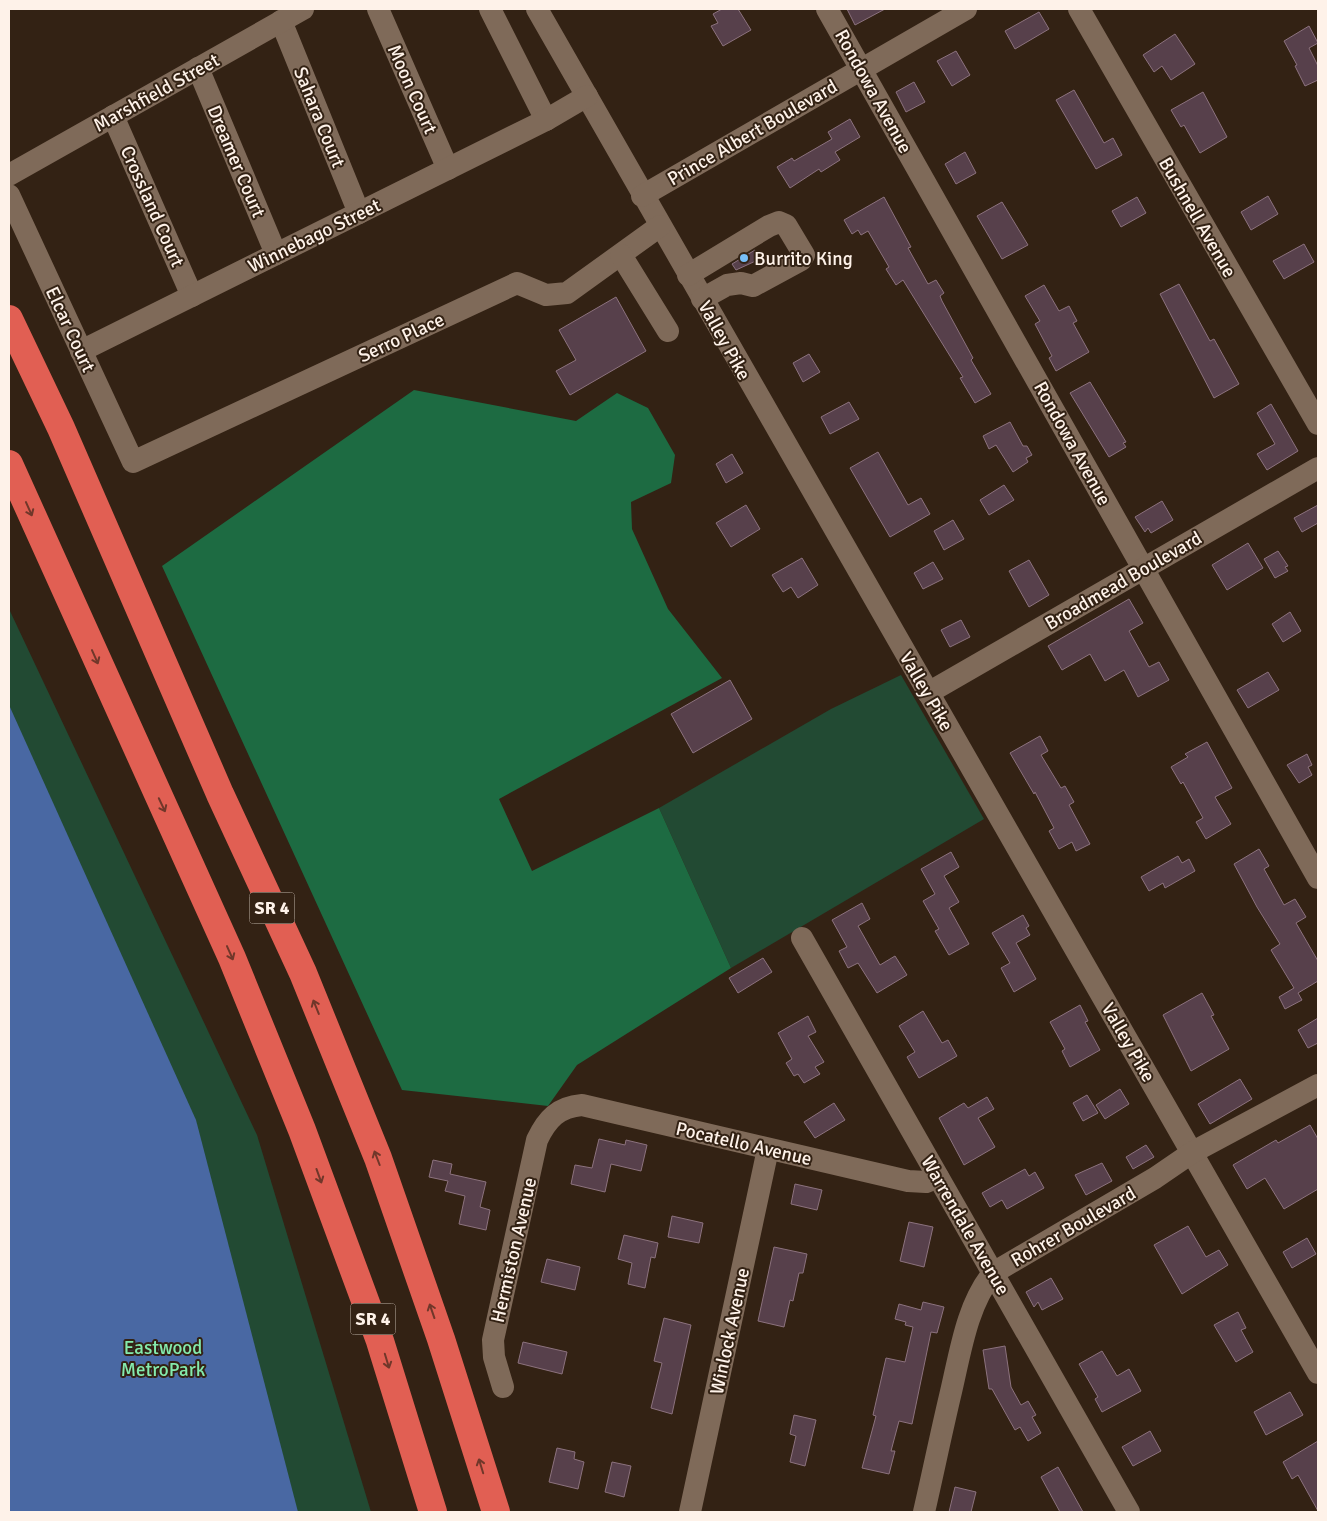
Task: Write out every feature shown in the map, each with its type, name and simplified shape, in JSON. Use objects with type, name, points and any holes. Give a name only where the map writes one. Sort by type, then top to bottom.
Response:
[{"type":"highway","name":"SR 4","points":[[9,319],[61,428],[220,794],[306,982],[378,1158],[441,1339],[496,1512]]},
{"type":"highway","name":"SR 4","points":[[9,464],[232,958],[302,1130],[380,1341],[433,1512]]},
{"type":"street","name":"Marshfield Street","points":[[9,175],[303,9]]},
{"type":"street","name":"Moon Court","points":[[378,9],[448,168]]},
{"type":"street","points":[[490,9],[546,120]]},
{"type":"street","name":"Valley Pike","points":[[537,9],[642,196],[1316,1363]]},
{"type":"street","name":"Rondowa Avenue","points":[[827,9],[1318,878]]},
{"type":"street","name":"Prince Albert Boulevard","points":[[642,196],[966,9]]},
{"type":"street","name":"Bushnell Avenue","points":[[1079,9],[1318,424]]},
{"type":"street","name":"Sahara Court","points":[[281,21],[359,212]]},
{"type":"street","name":"Dreamer Court","points":[[198,68],[276,254]]},
{"type":"street","name":"Winnebago Street","points":[[81,351],[546,120],[587,96]]},
{"type":"street","name":"Crossland Court","points":[[113,116],[192,296]]},
{"type":"street","name":"Elcar Court","points":[[9,195],[133,462]]},
{"type":"street","points":[[688,275],[769,226],[780,222],[786,225],[804,255],[801,260],[753,286],[741,283],[727,285],[702,299]]},
{"type":"street","name":"Serro Place","points":[[133,462],[517,283],[546,295],[567,294],[660,226]]},
{"type":"street","points":[[621,255],[668,331]]},
{"type":"street","name":"Broadmead Boulevard","points":[[928,693],[1318,468]]},
{"type":"street","name":"Warrendale Avenue","points":[[802,938],[1129,1512]]},
{"type":"street","name":"Rohrer Boulevard","points":[[924,1512],[956,1370],[975,1301],[982,1287],[993,1273],[1155,1178],[1193,1152],[1318,1085]]},
{"type":"street","name":"Pocatello Avenue","points":[[552,1116],[561,1109],[582,1105],[908,1181],[926,1182],[938,1177]]},
{"type":"street","name":"Hermiston Avenue","points":[[503,1387],[494,1358],[493,1340],[537,1140],[552,1116]]},
{"type":"street","name":"Winlock Avenue","points":[[690,1512],[768,1149]]},
{"type":"green space","points":[[414,390],[576,421],[617,393],[648,408],[675,455],[671,483],[631,502],[632,529],[668,609],[722,678],[499,799],[532,871],[659,808],[731,968],[577,1065],[548,1106],[402,1090],[162,566]]},
{"type":"green space","name":"Eastwood MetroPark","points":[[9,609],[257,1135],[371,1512],[9,1512]]},
{"type":"green space","points":[[901,675],[984,819],[731,968],[659,808],[831,709]]},
{"type":"water","name":"Eastwood MetroPark","points":[[9,705],[196,1120],[298,1512],[9,1512]]},
{"type":"building","points":[[722,9],[738,9],[751,30],[723,46],[711,26],[718,23],[713,14]]},
{"type":"building","points":[[847,9],[885,9],[855,25]]},
{"type":"building","points":[[1039,12],[1049,29],[1015,49],[1005,31]]},
{"type":"building","points":[[1309,26],[1318,43],[1309,48],[1318,66],[1318,80],[1305,86],[1295,66],[1297,65],[1284,41]]},
{"type":"building","points":[[1175,34],[1195,64],[1171,80],[1162,66],[1154,72],[1143,55]]},
{"type":"building","points":[[956,51],[970,75],[952,86],[937,61]]},
{"type":"building","points":[[914,82],[925,102],[906,112],[896,92]]},
{"type":"building","points":[[1074,90],[1104,143],[1113,138],[1122,155],[1096,169],[1056,100]]},
{"type":"building","points":[[1203,92],[1227,137],[1200,153],[1184,125],[1181,127],[1171,110]]},
{"type":"building","points":[[850,119],[860,137],[835,152],[840,160],[821,172],[819,169],[790,188],[777,167],[792,158],[794,161],[832,139],[828,132]]},
{"type":"building","points":[[965,152],[976,173],[956,184],[945,164]]},
{"type":"building","points":[[1268,196],[1278,214],[1251,230],[1241,212]]},
{"type":"building","points":[[884,197],[911,247],[908,248],[928,284],[936,280],[944,293],[940,296],[942,301],[973,358],[971,360],[991,394],[975,403],[960,378],[963,377],[903,280],[896,285],[886,269],[889,267],[868,231],[861,235],[858,230],[852,234],[844,220]]},
{"type":"building","points":[[1137,197],[1146,213],[1121,227],[1112,211]]},
{"type":"building","points":[[1002,202],[1028,245],[1002,259],[977,216]]},
{"type":"building","points":[[1304,244],[1314,262],[1284,279],[1273,261]]},
{"type":"building","points":[[755,250],[760,259],[736,270],[732,264]]},
{"type":"building","points":[[1179,284],[1210,341],[1214,339],[1239,384],[1214,398],[1160,294]]},
{"type":"building","points":[[1044,285],[1059,311],[1069,306],[1077,321],[1073,323],[1089,352],[1056,371],[1049,358],[1052,356],[1035,324],[1040,321],[1025,296]]},
{"type":"building","points":[[616,297],[646,351],[570,395],[556,371],[576,360],[559,330]]},
{"type":"building","points":[[809,354],[820,372],[803,382],[793,363]]},
{"type":"building","points":[[1090,382],[1126,442],[1123,443],[1126,447],[1109,457],[1070,393]]},
{"type":"building","points":[[849,402],[859,419],[830,434],[821,417]]},
{"type":"building","points":[[1271,404],[1298,451],[1267,470],[1257,454],[1275,444],[1257,413]]},
{"type":"building","points":[[1010,422],[1023,446],[1027,446],[1032,455],[1026,458],[1028,462],[1013,472],[996,445],[989,449],[983,436]]},
{"type":"building","points":[[878,452],[908,505],[921,498],[930,514],[890,537],[850,468]]},
{"type":"building","points":[[732,454],[743,473],[726,483],[716,464]]},
{"type":"building","points":[[1004,485],[1014,500],[989,515],[980,500]]},
{"type":"building","points":[[1162,501],[1173,520],[1151,533],[1148,528],[1145,532],[1135,517]]},
{"type":"building","points":[[746,505],[760,529],[731,547],[716,523]]},
{"type":"building","points":[[1318,505],[1318,523],[1302,532],[1294,518]]},
{"type":"building","points":[[953,520],[964,539],[944,550],[934,531]]},
{"type":"building","points":[[1248,543],[1263,568],[1227,590],[1212,565]]},
{"type":"building","points":[[1278,551],[1288,566],[1285,567],[1288,571],[1275,578],[1264,559]]},
{"type":"building","points":[[802,558],[818,585],[798,598],[791,587],[783,592],[772,575]]},
{"type":"building","points":[[1029,560],[1049,595],[1029,607],[1009,571]]},
{"type":"building","points":[[933,562],[943,579],[923,589],[914,573]]},
{"type":"building","points":[[1129,599],[1143,623],[1129,631],[1149,667],[1159,662],[1169,680],[1138,697],[1124,670],[1105,681],[1090,654],[1062,670],[1048,646]]},
{"type":"building","points":[[1290,612],[1301,631],[1283,642],[1272,624]]},
{"type":"building","points":[[961,620],[970,637],[950,647],[941,630]]},
{"type":"building","points":[[1268,672],[1279,690],[1248,708],[1237,690]]},
{"type":"building","points":[[730,680],[752,719],[693,753],[671,714]]},
{"type":"building","points":[[1040,736],[1048,751],[1041,755],[1061,788],[1065,786],[1074,802],[1069,805],[1090,844],[1076,851],[1072,842],[1059,849],[1049,831],[1054,828],[1035,792],[1034,794],[1010,753]]},
{"type":"building","points":[[1207,742],[1232,788],[1215,797],[1231,824],[1206,839],[1196,822],[1203,818],[1183,782],[1181,784],[1171,767],[1188,757],[1185,754]]},
{"type":"building","points":[[1307,754],[1312,765],[1308,767],[1312,775],[1299,783],[1287,765]]},
{"type":"building","points":[[1259,849],[1269,866],[1264,869],[1284,905],[1295,899],[1306,917],[1296,923],[1318,961],[1318,981],[1298,993],[1302,1000],[1285,1009],[1279,997],[1294,988],[1271,950],[1280,944],[1234,864]]},
{"type":"building","points":[[951,852],[959,867],[944,876],[959,902],[949,908],[969,944],[949,955],[935,931],[939,929],[923,901],[935,894],[921,869]]},
{"type":"building","points":[[1178,856],[1182,863],[1189,859],[1195,871],[1165,888],[1163,883],[1149,891],[1141,877]]},
{"type":"building","points":[[862,903],[870,919],[858,926],[880,965],[895,956],[907,975],[877,993],[858,963],[848,968],[839,951],[847,947],[832,920]]},
{"type":"building","points":[[1023,915],[1029,926],[1026,928],[1030,935],[1016,943],[1036,979],[1014,992],[1001,968],[1010,963],[992,933]]},
{"type":"building","points":[[763,958],[772,972],[738,993],[729,978]]},
{"type":"building","points":[[1202,993],[1214,1015],[1211,1016],[1229,1049],[1191,1071],[1163,1015]]},
{"type":"building","points":[[1080,1005],[1088,1021],[1085,1022],[1100,1050],[1070,1067],[1062,1051],[1065,1049],[1050,1022]]},
{"type":"building","points":[[923,1011],[942,1043],[948,1040],[957,1056],[919,1078],[907,1057],[915,1052],[899,1026]]},
{"type":"building","points":[[808,1016],[816,1032],[808,1036],[824,1062],[815,1067],[820,1074],[804,1083],[798,1074],[794,1076],[786,1063],[792,1059],[778,1033]]},
{"type":"building","points":[[1318,1018],[1318,1043],[1308,1048],[1298,1030]]},
{"type":"building","points":[[1240,1079],[1252,1099],[1210,1124],[1198,1104]]},
{"type":"building","points":[[1120,1089],[1129,1104],[1105,1119],[1096,1105]]},
{"type":"building","points":[[1087,1095],[1098,1113],[1083,1121],[1073,1103]]},
{"type":"building","points":[[987,1097],[994,1109],[978,1118],[995,1147],[964,1165],[939,1118],[964,1103],[968,1108]]},
{"type":"building","points":[[834,1103],[845,1120],[815,1138],[804,1122]]},
{"type":"building","points":[[1310,1125],[1318,1139],[1318,1189],[1284,1209],[1265,1178],[1247,1189],[1233,1165],[1276,1140],[1278,1143]]},
{"type":"building","points":[[599,1139],[625,1145],[626,1140],[647,1145],[641,1171],[611,1164],[605,1192],[571,1184],[575,1165],[592,1168]]},
{"type":"building","points":[[1146,1145],[1154,1157],[1133,1169],[1126,1157]]},
{"type":"building","points":[[433,1160],[452,1164],[450,1174],[486,1182],[480,1207],[490,1210],[486,1230],[459,1224],[465,1196],[445,1191],[448,1181],[429,1177]]},
{"type":"building","points":[[1102,1163],[1112,1181],[1086,1195],[1075,1175]]},
{"type":"building","points":[[1025,1169],[1029,1176],[1035,1172],[1044,1188],[1007,1209],[1002,1200],[990,1207],[982,1193]]},
{"type":"building","points":[[795,1184],[822,1190],[817,1210],[791,1204]]},
{"type":"building","points":[[672,1216],[703,1223],[699,1243],[668,1237]]},
{"type":"building","points":[[909,1222],[933,1227],[924,1267],[900,1261]]},
{"type":"building","points":[[1188,1226],[1206,1257],[1219,1250],[1228,1265],[1182,1294],[1154,1245]]},
{"type":"building","points":[[624,1235],[658,1243],[655,1258],[651,1257],[645,1288],[628,1284],[632,1263],[618,1259]]},
{"type":"building","points":[[1307,1238],[1316,1254],[1292,1268],[1283,1252]]},
{"type":"building","points":[[774,1247],[807,1254],[803,1273],[799,1273],[793,1301],[790,1300],[784,1327],[758,1321]]},
{"type":"building","points":[[547,1259],[580,1267],[575,1290],[541,1282]]},
{"type":"building","points":[[1051,1278],[1063,1299],[1042,1310],[1038,1302],[1034,1307],[1026,1292]]},
{"type":"building","points":[[923,1302],[944,1307],[937,1333],[931,1332],[912,1424],[899,1421],[891,1451],[895,1451],[889,1474],[862,1468],[876,1416],[873,1415],[886,1358],[905,1362],[913,1327],[905,1325],[906,1322],[895,1319],[899,1304],[921,1310]]},
{"type":"building","points":[[1238,1312],[1246,1328],[1241,1330],[1253,1352],[1236,1362],[1214,1325]]},
{"type":"building","points":[[664,1318],[691,1325],[672,1414],[651,1408],[662,1363],[654,1361]]},
{"type":"building","points":[[523,1342],[567,1352],[562,1374],[518,1363]]},
{"type":"building","points":[[1005,1346],[1011,1387],[1021,1405],[1028,1401],[1036,1415],[1032,1417],[1041,1433],[1028,1441],[1020,1427],[1015,1430],[992,1389],[989,1389],[983,1350]]},
{"type":"building","points":[[1102,1351],[1117,1376],[1129,1369],[1141,1391],[1102,1412],[1095,1399],[1098,1397],[1079,1364]]},
{"type":"building","points":[[1290,1392],[1303,1415],[1266,1435],[1254,1412]]},
{"type":"building","points":[[794,1415],[816,1420],[805,1466],[790,1462],[796,1436],[790,1434]]},
{"type":"building","points":[[1150,1431],[1161,1451],[1133,1466],[1122,1447]]},
{"type":"building","points":[[1318,1441],[1318,1511],[1298,1475],[1292,1479],[1283,1462]]},
{"type":"building","points":[[557,1448],[575,1452],[574,1459],[584,1462],[578,1489],[549,1482]]},
{"type":"building","points":[[612,1462],[631,1466],[624,1497],[605,1492]]},
{"type":"building","points":[[1058,1467],[1083,1512],[1060,1512],[1041,1477]]},
{"type":"building","points":[[955,1487],[976,1492],[971,1512],[949,1512]]},
{"type":"place","name":"Burrito King","points":[[744,258]]}]
